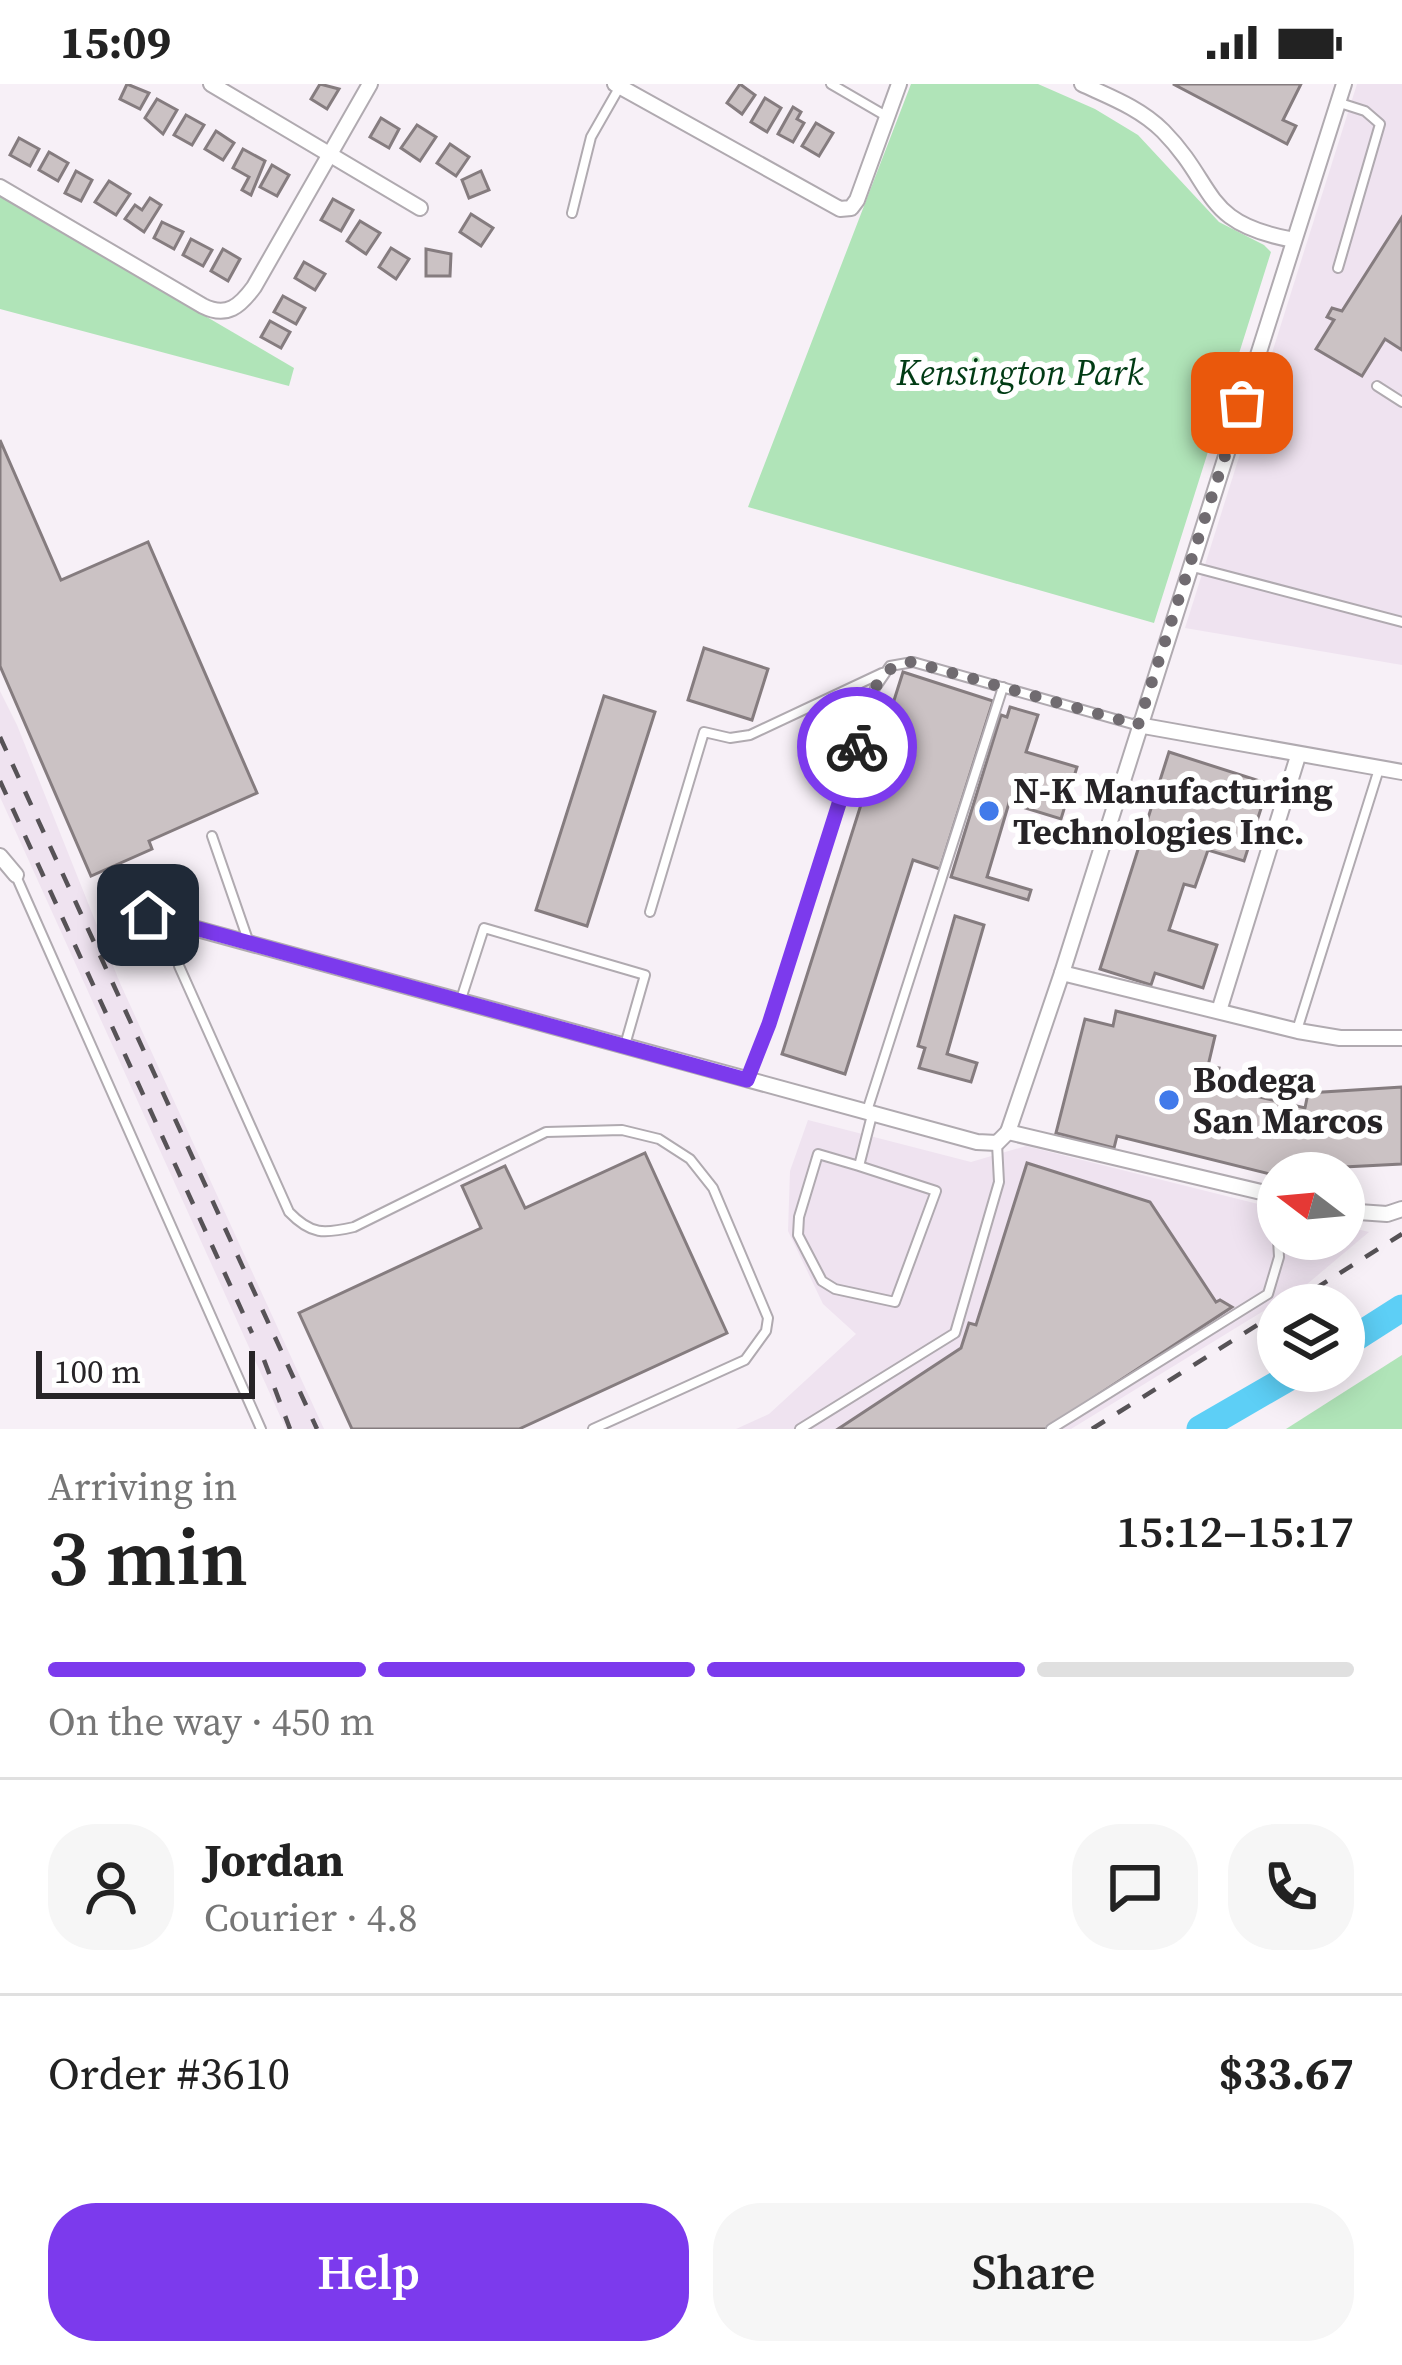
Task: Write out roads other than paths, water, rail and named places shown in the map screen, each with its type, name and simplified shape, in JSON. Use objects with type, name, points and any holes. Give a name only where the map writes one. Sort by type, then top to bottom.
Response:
[{"type":"street","points":[[211,84],[420,208]]},
{"type":"street","points":[[0,187],[203,306],[215,312],[234,309],[254,286],[370,84]]},
{"type":"street","points":[[618,86],[840,209],[851,208],[899,84]]},
{"type":"street","points":[[1082,84],[1130,106],[1163,132],[1215,205],[1232,220],[1294,240]]},
{"type":"street","points":[[1002,1137],[1062,973],[1344,84]]},
{"type":"street","points":[[1138,725],[1402,772]]},
{"type":"street","points":[[1220,1012],[1298,756]]},
{"type":"street","points":[[0,856],[16,875]]},
{"type":"street","points":[[113,906],[976,1142],[1002,1137],[1257,1192]]},
{"type":"street","points":[[1062,973],[1297,1031],[1340,1038],[1402,1038]]},
{"type":"street","points":[[1365,1212],[1402,1209]]},
{"type":"lane","points":[[831,84],[887,117]]},
{"type":"lane","points":[[572,212],[591,137],[618,86]]},
{"type":"lane","points":[[1338,103],[1365,111],[1380,124],[1338,268]]},
{"type":"lane","points":[[1378,386],[1402,402]]},
{"type":"lane","points":[[1189,566],[1402,622]]},
{"type":"lane","points":[[650,912],[704,731],[730,738],[750,734],[899,663],[913,662],[1138,725]]},
{"type":"lane","points":[[747,1080],[882,674]]},
{"type":"lane","points":[[859,1166],[870,1113],[1003,688]]},
{"type":"lane","points":[[1297,1031],[1379,768]]},
{"type":"lane","points":[[212,836],[248,941]]},
{"type":"lane","points":[[16,875],[261,1429]]},
{"type":"lane","points":[[183,924],[175,948],[179,966],[289,1212],[307,1230],[327,1233],[354,1227],[546,1132],[622,1130],[659,1139],[690,1159],[713,1188],[768,1318],[766,1331],[745,1360],[592,1429]]},
{"type":"lane","points":[[461,999],[484,928],[645,975],[625,1045]]},
{"type":"lane","points":[[800,1429],[955,1333],[999,1182],[1002,1137]]},
{"type":"lane","points":[[818,1154],[859,1166],[936,1191],[895,1302],[836,1289],[822,1281],[798,1235],[818,1154]]},
{"type":"lane","points":[[1051,1429],[1258,1302],[1268,1294],[1276,1260]]},
{"type":"waterway","points":[[1365,1332],[1402,1308]]},
{"type":"waterway","points":[[1200,1429],[1264,1392]]},
{"type":"railway","points":[[0,737],[317,1429]]},
{"type":"railway","points":[[0,781],[252,1333]]},
{"type":"railway","points":[[1322,1284],[1402,1234]]},
{"type":"railway","points":[[1092,1429],[1257,1325]]},
{"type":"railway","points":[[264,1360],[290,1429]]},
{"type":"place","name":"N-K Manufacturing Technologies Inc.","points":[[989,811]]},
{"type":"place","name":"Bodega San Marcos","points":[[1169,1100]]},
{"type":"park label","name":"Kensington Park","points":[[1020,372]]}]
